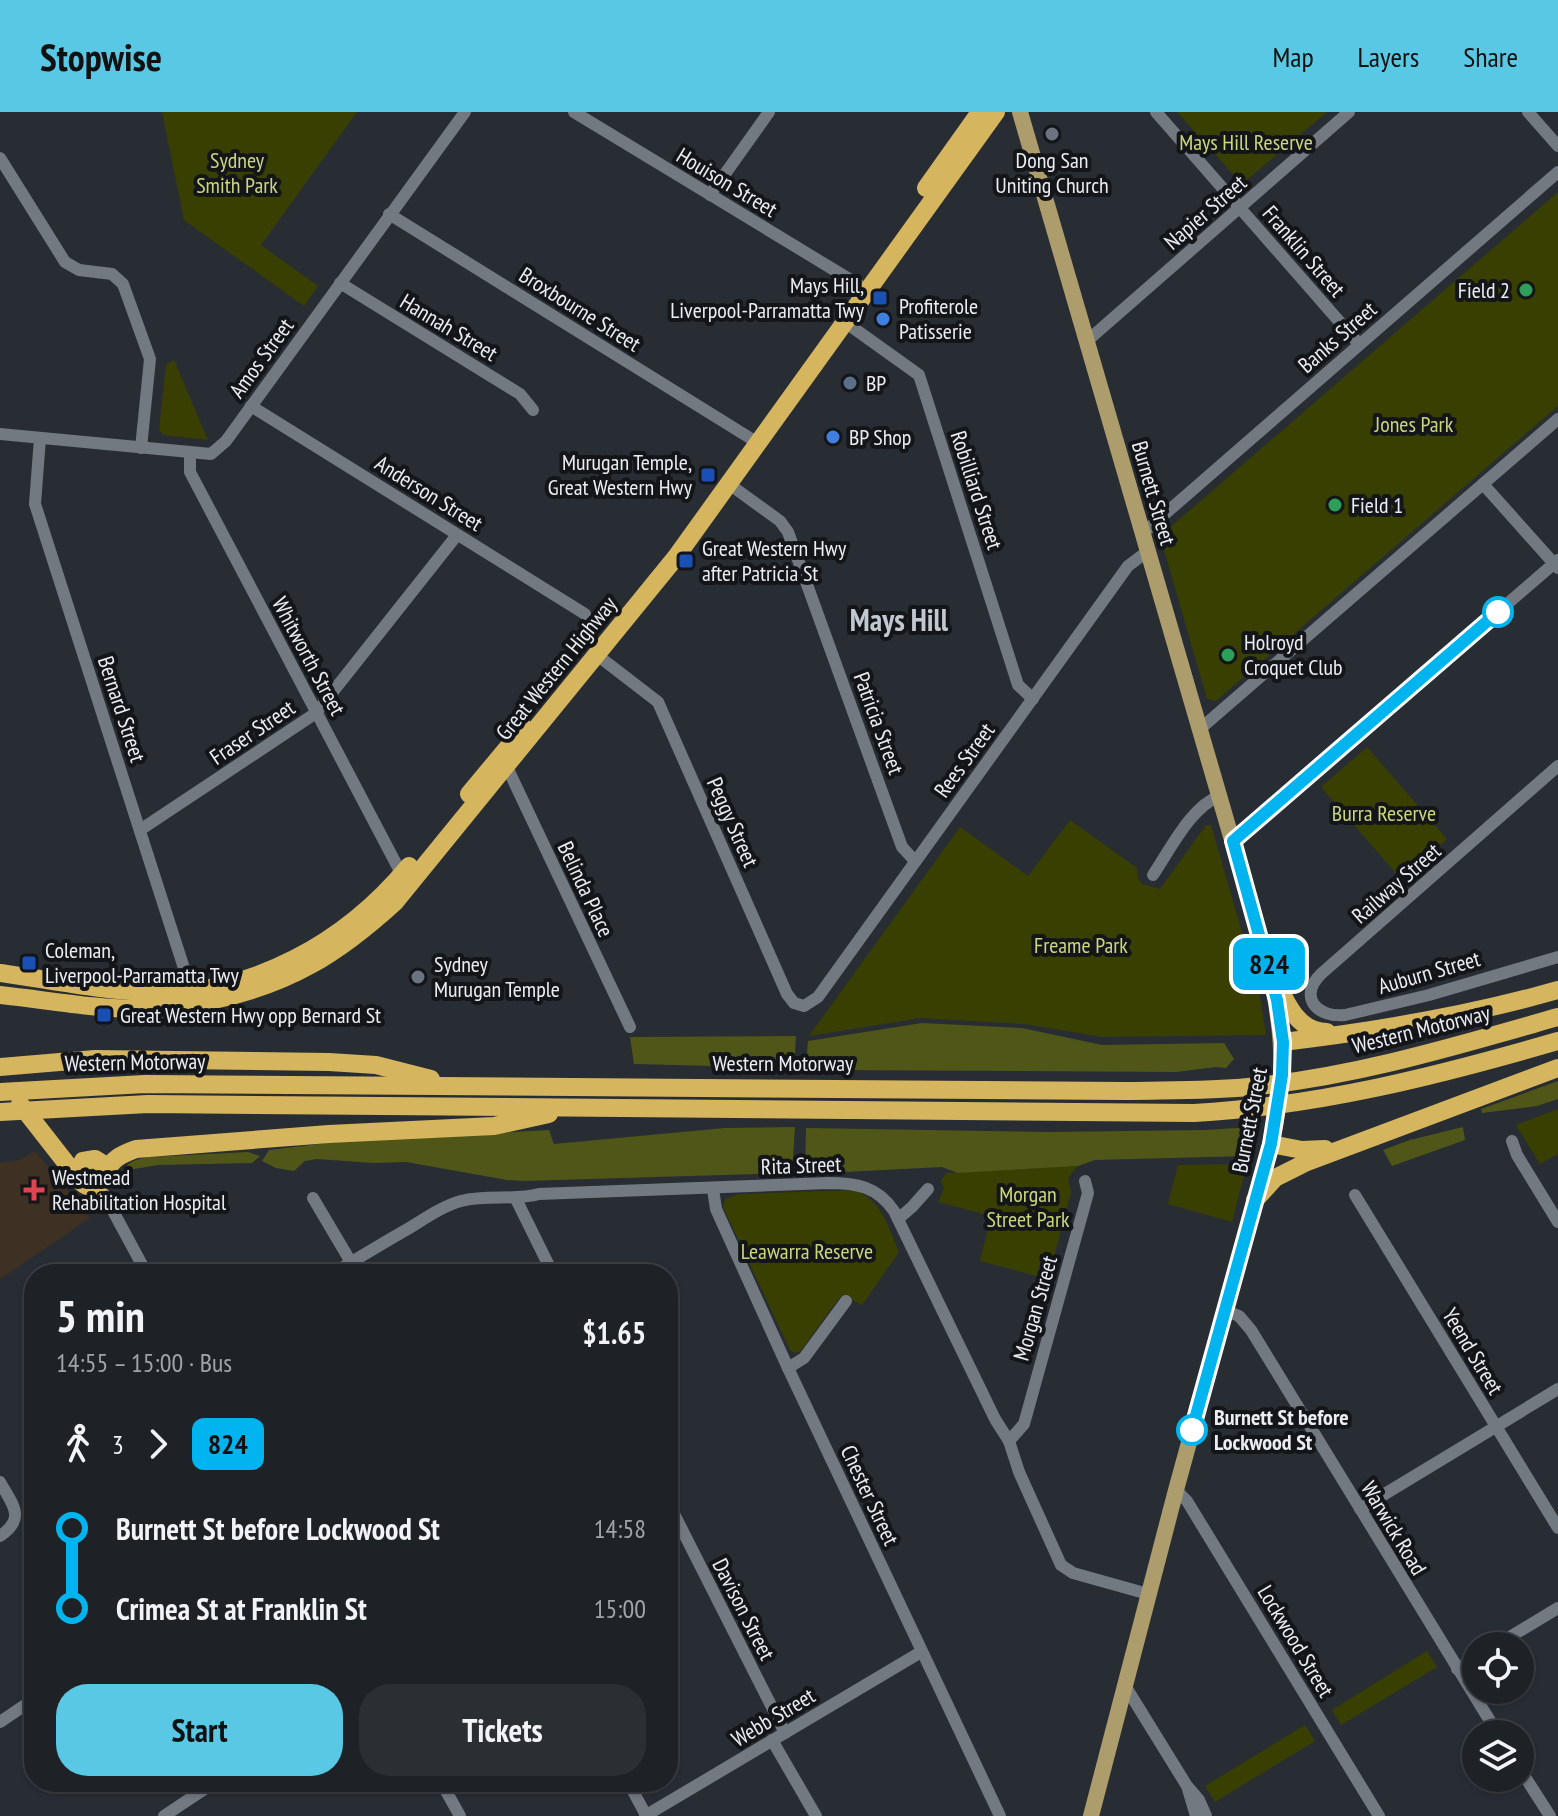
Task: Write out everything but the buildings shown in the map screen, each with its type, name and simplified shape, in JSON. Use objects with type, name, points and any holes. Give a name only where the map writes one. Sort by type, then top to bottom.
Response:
[{"type":"highway","name":"Great Western Highway","points":[[0,973],[117,989],[154,992],[191,990],[264,973],[311,951],[352,923],[402,875],[664,558],[980,112]]},
{"type":"highway","name":"Great Western Highway","points":[[0,997],[104,1008],[179,1008],[253,992],[287,979],[343,947],[395,902],[676,557],[996,112]]},
{"type":"highway","points":[[1269,967],[1292,1011],[1304,1025],[1322,1032],[1361,1033]]},
{"type":"highway","points":[[1283,1042],[1361,1033],[1460,1015],[1558,990]]},
{"type":"highway","name":"Western Motorway","points":[[0,1092],[145,1084],[1126,1091],[1246,1087],[1315,1078],[1414,1057],[1558,1017]]},
{"type":"highway","name":"Western Motorway","points":[[0,1112],[148,1104],[1149,1114],[1243,1110],[1312,1102],[1426,1078],[1558,1041]]},
{"type":"highway","points":[[0,1067],[95,1059],[329,1062],[376,1065],[459,1086]]},
{"type":"highway","points":[[1255,1200],[1281,1174],[1339,1148],[1558,1068]]},
{"type":"highway","points":[[0,1080],[54,1144],[95,1180]]},
{"type":"highway","points":[[95,1180],[116,1158],[136,1149],[329,1134],[494,1126],[579,1107]]},
{"type":"highway","points":[[54,1144],[91,1158],[83,1161],[78,1168],[95,1180]]},
{"type":"highway","points":[[1271,1144],[1302,1150],[1339,1148]]},
{"type":"main road","name":"Burnett Street","points":[[1020,112],[1269,967],[1283,1042],[1280,1096],[1271,1144],[1224,1310],[1091,1816]]},
{"type":"street","name":"Amos Street","points":[[0,434],[211,454],[226,441],[465,112]]},
{"type":"street","name":"Houison Street","points":[[574,112],[859,285]]},
{"type":"street","points":[[710,195],[769,112]]},
{"type":"street","name":"Franklin Street","points":[[1156,112],[1359,344]]},
{"type":"street","name":"Napier Street","points":[[1087,341],[1349,112]]},
{"type":"street","points":[[1528,112],[1558,146]]},
{"type":"street","points":[[0,158],[65,262],[79,270],[112,274],[123,284],[150,359],[141,448]]},
{"type":"street","name":"Banks Street","points":[[1143,533],[1558,172]]},
{"type":"street","name":"Broxbourne Street","points":[[389,214],[750,438]]},
{"type":"street","name":"Hannah Street","points":[[340,283],[520,394],[533,410]]},
{"type":"street","name":"Robilliard Street","points":[[845,322],[919,375],[1018,685],[1033,699]]},
{"type":"street","name":"Anderson Street","points":[[251,406],[585,614]]},
{"type":"street","points":[[1200,729],[1558,419]]},
{"type":"street","name":"Bernard Street","points":[[40,438],[35,504],[191,990]]},
{"type":"street","name":"Whitworth Street","points":[[190,454],[190,472],[402,875]]},
{"type":"street","name":"Patricia Street","points":[[729,484],[786,528],[902,847],[915,861]]},
{"type":"street","points":[[1233,841],[1557,564],[1483,484]]},
{"type":"street","name":"Fraser Street","points":[[140,830],[316,713],[457,535]]},
{"type":"street","name":"Rees Street","points":[[818,997],[1128,566],[1148,551]]},
{"type":"street","name":"Peggy Street","points":[[597,655],[656,698],[787,994],[794,1003],[804,1006],[818,997]]},
{"type":"street","name":"Railway Street","points":[[1314,1005],[1311,989],[1317,977],[1558,766]]},
{"type":"street","name":"Belinda Place","points":[[507,767],[630,1027]]},
{"type":"street","points":[[1153,875],[1197,811],[1210,799],[1220,796]]},
{"type":"street","name":"Auburn Street","points":[[1314,1005],[1326,1015],[1345,1015],[1429,995],[1558,957]]},
{"type":"street","points":[[1512,1141],[1517,1155],[1558,1222]]},
{"type":"street","points":[[95,1180],[138,1264]]},
{"type":"street","name":"Morgan Street","points":[[1009,1441],[1024,1424],[1088,1193],[1085,1181]]},
{"type":"street","name":"Rita Street","points":[[360,1264],[456,1203],[486,1196],[516,1199],[539,1194],[857,1184],[881,1195],[898,1219],[995,1419],[1009,1441],[1019,1472],[1063,1568],[1148,1594]]},
{"type":"street","name":"Chester Street","points":[[713,1189],[716,1209],[788,1368],[1000,1816]]},
{"type":"street","points":[[898,1219],[928,1189]]},
{"type":"street","name":"Yeend Street","points":[[1355,1195],[1558,1528]]},
{"type":"street","points":[[313,1198],[352,1264]]},
{"type":"street","points":[[516,1199],[548,1264]]},
{"type":"street","points":[[788,1368],[804,1358],[846,1301]]},
{"type":"street","name":"Warwick Road","points":[[1224,1310],[1239,1316],[1251,1330],[1489,1720]]},
{"type":"street","points":[[1360,1509],[1558,1389]]},
{"type":"street","points":[[0,1482],[16,1511],[16,1520],[11,1529],[0,1536]]},
{"type":"street","name":"Lockwood Street","points":[[1176,1490],[1187,1501],[1379,1816]]},
{"type":"street","name":"Davison Street","points":[[678,1522],[785,1733]]},
{"type":"street","points":[[1518,1632],[1558,1608]]},
{"type":"street","name":"Webb Street","points":[[646,1816],[921,1652]]},
{"type":"street","points":[[1457,1669],[1462,1666]]},
{"type":"street","points":[[1124,1684],[1187,1786],[1199,1800],[1206,1816]]},
{"type":"street","points":[[0,1722],[24,1706]]},
{"type":"street","points":[[772,1740],[816,1816]]},
{"type":"street","points":[[1187,1786],[1196,1816]]},
{"type":"street","points":[[1534,1791],[1550,1816]]},
{"type":"street","points":[[164,1816],[200,1792]]},
{"type":"street","points":[[447,1792],[460,1816]]},
{"type":"street","points":[[633,1792],[646,1816]]},
{"type":"shaded area","name":"Westmead Rehabilitation Hospital","points":[[35,1151],[90,1218],[0,1279],[0,1163],[20,1160]]},
{"type":"green space","name":"Sydney Smith Park","points":[[162,112],[357,112],[261,245],[318,286],[304,306],[184,220]]},
{"type":"green space","name":"Mays Hill Reserve","points":[[1177,112],[1327,112],[1242,184]]},
{"type":"green space","name":"Jones Park","points":[[1558,192],[1558,406],[1216,701],[1207,699],[1160,536]]},
{"type":"green space","points":[[174,360],[208,440],[163,435],[159,430],[166,365]]},
{"type":"green space","name":"Burra Reserve","points":[[1367,747],[1447,839],[1401,879],[1321,787]]},
{"type":"green space","name":"Freame Park","points":[[1070,820],[1137,868],[1142,884],[1160,889],[1206,825],[1211,825],[1259,991],[1266,1035],[1103,1037],[1024,1024],[921,1018],[809,1036],[960,827],[1028,876]]},
{"type":"green space","points":[[922,1023],[1022,1028],[1102,1045],[1224,1043],[1234,1059],[1226,1068],[1176,1072],[830,1070],[818,1065],[806,1067],[808,1041]]},
{"type":"green space","points":[[796,1036],[794,1068],[634,1064],[630,1037]]},
{"type":"green space","points":[[1558,1081],[1558,1099],[1537,1106],[1482,1113],[1481,1109]]},
{"type":"green space","points":[[1558,1109],[1558,1154],[1540,1164],[1516,1125]]},
{"type":"green space","points":[[795,1127],[792,1173],[525,1181],[406,1162],[317,1159],[305,1161],[294,1171],[276,1168],[262,1161],[269,1150],[336,1142],[549,1130],[554,1144],[725,1128]]},
{"type":"green space","points":[[1253,1127],[1247,1156],[1095,1160],[1078,1166],[958,1173],[942,1167],[805,1174],[806,1128],[1050,1132]]},
{"type":"green space","points":[[1463,1127],[1465,1140],[1392,1166],[1383,1150],[1410,1140]]},
{"type":"green space","points":[[248,1152],[260,1156],[252,1163],[158,1165],[122,1171],[134,1161],[148,1157]]},
{"type":"green space","points":[[1247,1164],[1232,1222],[1168,1204],[1178,1165]]},
{"type":"green space","name":"Morgan Street Park","points":[[1078,1166],[1068,1178],[1071,1192],[1048,1279],[980,1261],[991,1216],[938,1202],[944,1189],[941,1181],[946,1173]]},
{"type":"green space","name":"Leawarra Reserve","points":[[855,1190],[878,1208],[899,1252],[862,1305],[846,1297],[839,1298],[800,1352],[794,1353],[723,1207],[725,1199],[739,1194]]},
{"type":"green space","points":[[1427,1651],[1437,1667],[1341,1725],[1332,1710]]},
{"type":"green space","points":[[1305,1725],[1315,1741],[1215,1802],[1205,1786]]},
{"type":"bus line","name":"824","points":[[1192,1430],[1275,1129],[1282,1075],[1283,1042],[1277,1000],[1233,841],[1498,612]]},
{"type":"place","name":"Dong San Uniting Church","points":[[1052,134]]},
{"type":"place","name":"Field 2","points":[[1526,290]]},
{"type":"place","name":"Mays Hill, Liverpool-Parramatta Twy","points":[[880,298]]},
{"type":"place","name":"Profiterole Patisserie","points":[[883,319]]},
{"type":"place","name":"BP","points":[[850,383]]},
{"type":"place","name":"BP Shop","points":[[833,437]]},
{"type":"place","name":"Murugan Temple, Great Western Hwy","points":[[708,475]]},
{"type":"place","name":"Field 1","points":[[1335,505]]},
{"type":"place","name":"Great Western Hwy after Patricia St","points":[[686,561]]},
{"type":"place","name":"Holroyd Croquet Club","points":[[1228,655]]},
{"type":"place","name":"Coleman, Liverpool-Parramatta Twy","points":[[29,963]]},
{"type":"place","name":"Sydney Murugan Temple","points":[[418,977]]},
{"type":"place","name":"Great Western Hwy opp Bernard St","points":[[104,1015]]},
{"type":"place","name":"Westmead Rehabilitation Hospital","points":[[34,1190]]},
{"type":"place","name":"Burnett St before Lockwood St","points":[[1192,1430]]},
{"type":"district","name":"Mays Hill","points":[[899,619]]}]
